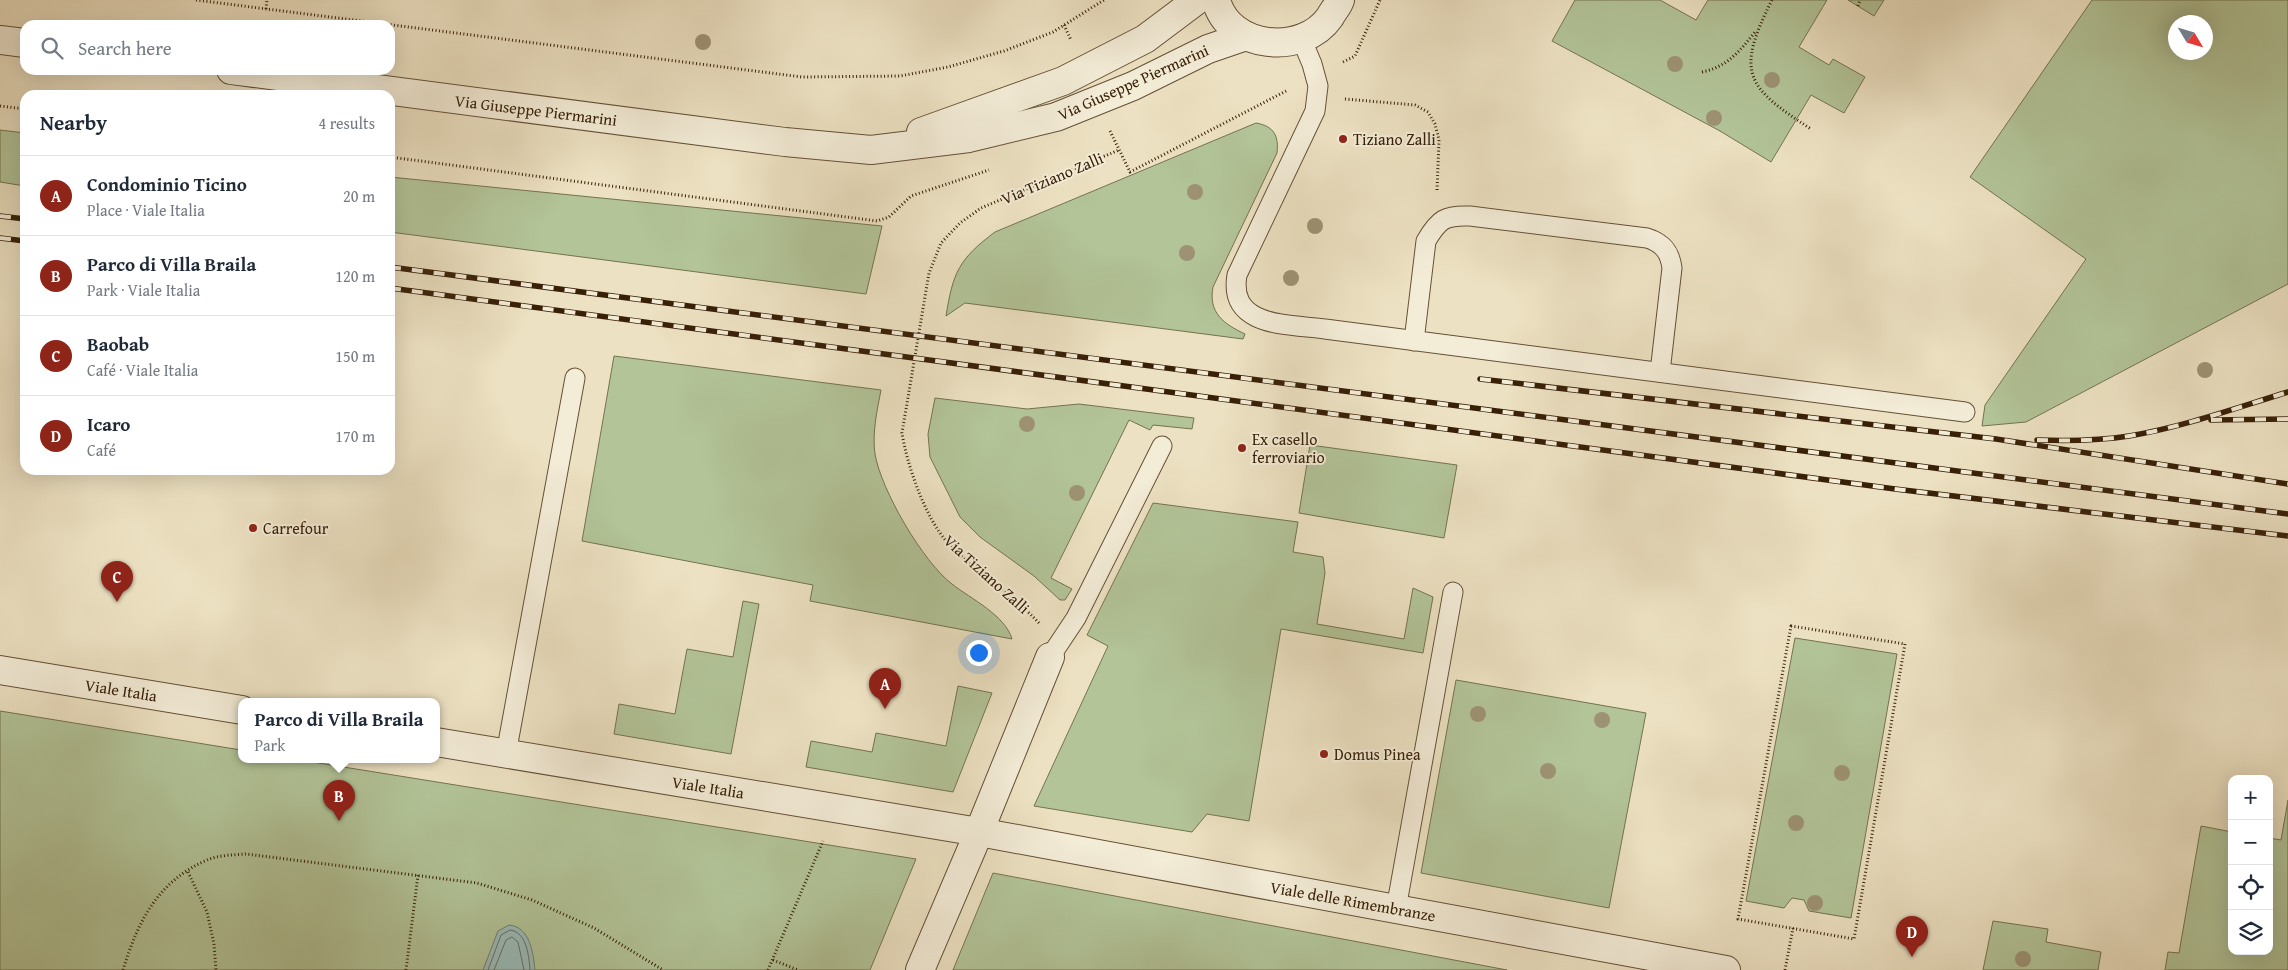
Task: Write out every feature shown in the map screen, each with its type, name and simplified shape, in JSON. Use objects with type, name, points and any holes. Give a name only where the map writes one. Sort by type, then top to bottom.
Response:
[{"type":"street","name":"Via Giuseppe Piermarini","points":[[841,148],[924,132],[1063,81],[1144,39],[1197,0]]},
{"type":"street","points":[[1216,0],[1229,22],[1246,36],[1267,43],[1289,43],[1309,35],[1326,22],[1340,0]]},
{"type":"street","name":"Via Giuseppe Piermarini","points":[[395,91],[841,148],[871,150],[969,138],[1056,117],[1133,86],[1208,49],[1246,36]]},
{"type":"street","points":[[0,40],[20,42]]},
{"type":"street","name":"Via Giuseppe Piermarini","points":[[270,75],[387,90]]},
{"type":"street","points":[[920,970],[979,832],[1050,656]]},
{"type":"street","name":"Viale Italia","points":[[0,670],[238,709]]},
{"type":"street","name":"Viale Italia","points":[[440,743],[979,832]]},
{"type":"street","name":"Viale delle Rimembranze","points":[[979,832],[1726,970]]},
{"type":"lane","points":[[1301,38],[1318,86],[1315,111],[1238,275],[1235,290],[1242,306],[1251,316],[1266,321],[1965,412]]},
{"type":"lane","points":[[1414,340],[1426,241],[1434,227],[1445,218],[1470,216],[1647,238],[1660,244],[1670,257],[1672,268],[1660,372]]},
{"type":"lane","points":[[506,754],[575,378]]},
{"type":"lane","points":[[1050,656],[1076,618],[1162,446]]},
{"type":"lane","points":[[1396,909],[1453,592]]},
{"type":"path","points":[[196,0],[353,20]]},
{"type":"path","points":[[266,9],[268,0]]},
{"type":"path","points":[[395,25],[802,77],[900,76],[948,67],[1004,51],[1053,32],[1104,0]]},
{"type":"path","points":[[1316,76],[1355,56],[1380,0]]},
{"type":"path","points":[[1702,72],[1713,70],[1728,62],[1741,50],[1757,29],[1772,0]]},
{"type":"path","points":[[1858,6],[1860,0]]},
{"type":"path","points":[[1757,29],[1751,49],[1750,68],[1756,84],[1766,98],[1811,129]]},
{"type":"path","name":"Via Tiziano Zalli","points":[[1050,656],[1049,642],[1042,626],[1016,601],[955,550],[942,535],[912,476],[905,456],[902,433],[928,273],[941,243],[960,223],[981,208],[1119,150],[1130,172],[1316,76]]},
{"type":"path","points":[[1315,111],[1332,101],[1344,98],[1415,105],[1428,112],[1436,124],[1439,140],[1440,159],[1437,188],[1445,218]]},
{"type":"path","points":[[0,106],[20,109]]},
{"type":"path","points":[[395,158],[877,221],[889,217],[911,196],[992,170]]},
{"type":"path","points":[[1791,626],[1905,644],[1854,939],[1793,928],[1738,918],[1791,626]]},
{"type":"path","points":[[768,970],[837,808]]},
{"type":"path","points":[[124,970],[133,938],[151,904],[174,880],[208,859],[246,854],[477,883],[532,900],[594,928],[663,970]]},
{"type":"path","points":[[188,872],[207,912],[214,944],[216,970],[223,970]]},
{"type":"path","points":[[406,970],[418,875]]},
{"type":"path","points":[[1785,970],[1793,928]]},
{"type":"path","points":[[773,960],[798,970]]},
{"type":"green space","points":[[1575,0],[1660,0],[1696,20],[1708,0],[1827,0],[1799,47],[1829,65],[1833,59],[1865,77],[1844,113],[1811,95],[1771,162],[1720,131],[1552,41]]},
{"type":"green space","points":[[1848,0],[1884,0],[1874,16]]},
{"type":"green space","points":[[2092,0],[2288,0],[2288,284],[2026,422],[1982,426],[1985,405],[2086,259],[1970,177]]},
{"type":"green space","points":[[1256,123],[1271,129],[1274,133],[1277,142],[1277,153],[1213,287],[1212,296],[1215,311],[1224,322],[1245,334],[1243,339],[965,303],[946,316],[955,277],[960,268],[973,250],[995,232]]},
{"type":"green space","points":[[0,130],[20,132],[20,185],[0,182]]},
{"type":"green space","points":[[395,177],[882,226],[866,294],[395,233]]},
{"type":"green space","points":[[614,356],[881,390],[874,446],[879,469],[894,505],[916,543],[941,574],[995,615],[1008,630],[1012,639],[810,601],[813,585],[582,541]]},
{"type":"green space","points":[[935,398],[1027,409],[1079,404],[1194,418],[1192,429],[1153,425],[1150,430],[1129,420],[1051,578],[1072,589],[1065,600],[1060,600],[1034,576],[980,537],[960,517],[930,457],[928,434]]},
{"type":"green space","points":[[1310,445],[1457,465],[1444,538],[1299,513]]},
{"type":"green space","points":[[1153,503],[1298,522],[1293,552],[1323,557],[1325,573],[1317,624],[1404,639],[1413,588],[1433,597],[1423,653],[1281,629],[1249,821],[1207,814],[1192,832],[1034,806],[1108,646],[1087,635]]},
{"type":"green space","points":[[743,601],[759,604],[731,754],[614,734],[619,704],[675,714],[687,649],[733,657]]},
{"type":"green space","points":[[1795,638],[1897,654],[1851,918],[1809,911],[1804,900],[1792,898],[1784,908],[1746,901]]},
{"type":"green space","points":[[1456,680],[1646,713],[1609,908],[1421,873]]},
{"type":"green space","points":[[958,686],[992,693],[953,792],[806,767],[811,741],[872,752],[876,733],[946,746]]},
{"type":"green space","points":[[0,711],[238,750],[238,763],[319,763],[916,859],[870,970],[0,970]]},
{"type":"green space","points":[[2288,800],[2288,970],[2165,970],[2168,952],[2179,953],[2201,826],[2228,831],[2228,955],[2273,955],[2273,839],[2281,840]]},
{"type":"green space","points":[[993,873],[1507,970],[953,970]]},
{"type":"green space","points":[[1993,921],[2048,929],[2046,942],[2101,952],[2098,970],[1983,970]]},
{"type":"water","points":[[509,925],[522,930],[526,935],[531,948],[535,970],[483,970],[498,931]]},
{"type":"railway","points":[[0,216],[20,218]]},
{"type":"railway","points":[[0,238],[20,240]]},
{"type":"railway","points":[[395,268],[2288,514]]},
{"type":"railway","points":[[395,289],[1895,489],[2288,536]]},
{"type":"railway","points":[[1480,379],[1996,439],[2288,484]]},
{"type":"railway","points":[[2037,440],[2094,440],[2149,432],[2209,417],[2288,392]]},
{"type":"railway","points":[[2211,420],[2288,419]]},
{"type":"place","name":"Tiziano Zalli","points":[[1343,139]]},
{"type":"place","name":"Ex casello ferroviario","points":[[1242,448]]},
{"type":"place","name":"Carrefour","points":[[253,528]]},
{"type":"place","name":"Baobab","points":[[117,602]]},
{"type":"place","name":"Condominio Ticino","points":[[885,709]]},
{"type":"place","name":"Domus Pinea","points":[[1324,754]]},
{"type":"place","name":"Parco di Villa Braila","points":[[339,821]]},
{"type":"place","name":"Icaro","points":[[1912,957]]}]
